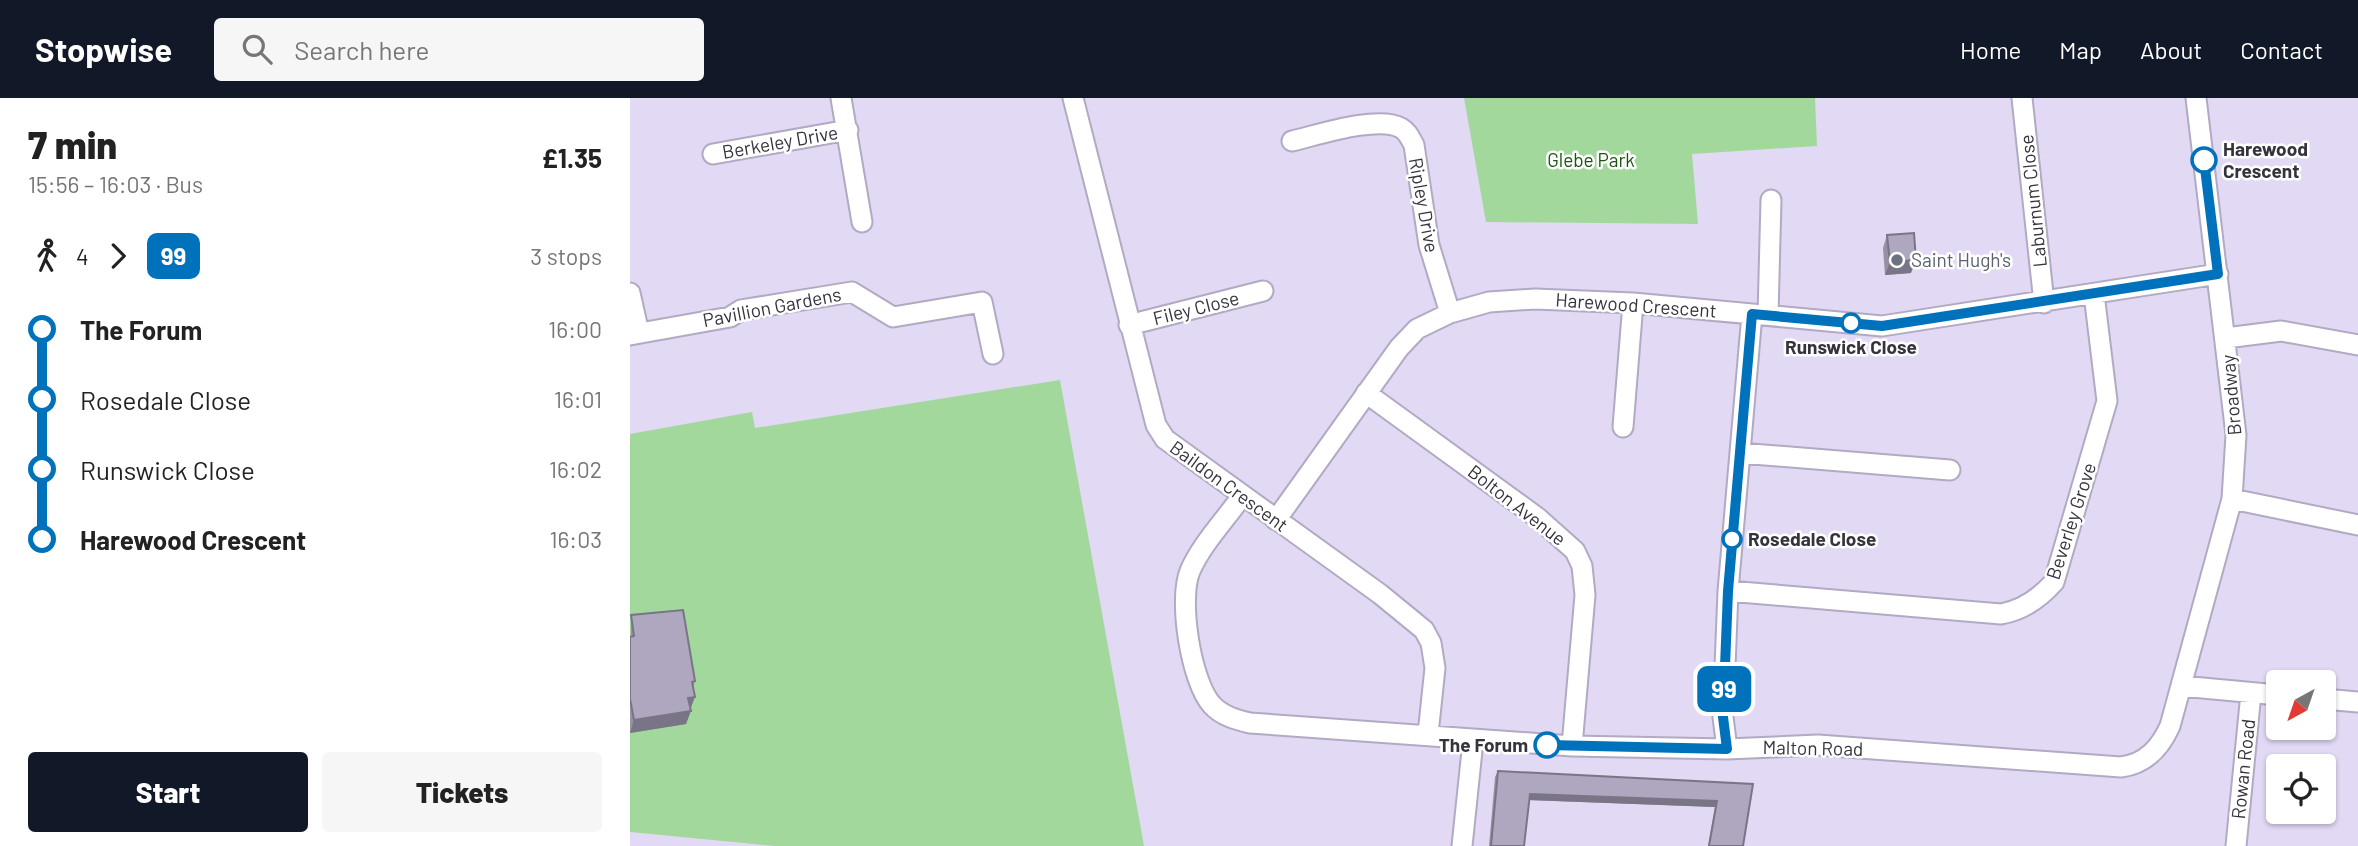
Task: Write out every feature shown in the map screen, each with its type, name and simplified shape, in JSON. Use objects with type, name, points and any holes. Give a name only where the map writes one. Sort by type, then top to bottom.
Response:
[{"type":"street","points":[[841,98],[862,222]]},
{"type":"street","name":"Baildon Crescent","points":[[1073,98],[1156,425],[1165,439],[1380,594],[1424,630],[1431,643],[1435,668],[1428,734]]},
{"type":"street","name":"Laburnum Close","points":[[2022,98],[2044,303]]},
{"type":"street","name":"Broadway","points":[[2181,686],[2232,499],[2236,435],[2196,98]]},
{"type":"street","name":"Ripley Drive","points":[[1292,141],[1381,123],[1399,126],[1407,132],[1414,145],[1429,245],[1450,313]]},
{"type":"street","name":"Berkeley Drive","points":[[713,154],[848,130]]},
{"type":"street","points":[[1727,749],[1723,717],[1728,591],[1740,453],[1760,314],[1771,200]]},
{"type":"street","name":"Harewood Crescent","points":[[1276,520],[1399,348],[1417,329],[1450,313],[1489,302],[1535,299],[1633,303],[1882,326],[2218,274]]},
{"type":"street","name":"Filey Close","points":[[1129,325],[1263,291]]},
{"type":"street","name":"Pavillion Gardens","points":[[630,293],[635,334],[730,317],[741,310],[852,292],[892,317],[982,302],[993,354]]},
{"type":"street","name":"Beverley Grove","points":[[1728,591],[2001,614],[2017,611],[2042,596],[2054,582],[2107,401],[2094,294]]},
{"type":"street","points":[[1623,427],[1633,303]]},
{"type":"street","points":[[2226,338],[2281,331],[2358,345]]},
{"type":"street","name":"Bolton Avenue","points":[[1366,393],[1538,519],[1575,551],[1582,566],[1585,595],[1572,747]]},
{"type":"street","points":[[1740,453],[1950,470]]},
{"type":"street","name":"Malton Road","points":[[1242,496],[1191,569],[1185,584],[1184,606],[1201,689],[1212,706],[1230,718],[1250,723],[1428,734],[1473,741],[1572,747],[1727,749],[1818,745],[2134,765],[2163,743],[2181,686]]},
{"type":"street","points":[[2232,499],[2358,525]]},
{"type":"street","points":[[2181,686],[2266,694]]},
{"type":"street","name":"Rowan Road","points":[[2236,846],[2251,693]]},
{"type":"street","points":[[2336,700],[2358,702]]},
{"type":"street","points":[[1462,846],[1473,741]]},
{"type":"green space","name":"Glebe Park","points":[[1464,98],[1815,98],[1817,146],[1692,154],[1698,224],[1486,222]]},
{"type":"green space","points":[[1060,380],[1144,846],[774,846],[630,832],[630,434],[752,412],[755,428]]},
{"type":"building","points":[[1914,233],[1916,260],[1890,262],[1887,235]]},
{"type":"building","points":[[683,610],[695,681],[692,682],[695,697],[688,698],[691,711],[634,720],[630,699],[630,637],[634,636],[631,615]]},
{"type":"building","points":[[1498,771],[1753,784],[1743,846],[1709,846],[1717,801],[1530,794],[1524,846],[1491,846]]},
{"type":"bus line","name":"99","points":[[1547,745],[1727,749],[1723,717],[1728,591],[1752,314],[1882,326],[2218,274],[2204,160]]},
{"type":"place","name":"Harewood Crescent","points":[[2204,160]]},
{"type":"place","name":"Saint Hugh's","points":[[1897,260]]},
{"type":"place","name":"Runswick Close","points":[[1851,323]]},
{"type":"place","name":"Rosedale Close","points":[[1732,539]]},
{"type":"place","name":"The Forum","points":[[1547,745]]}]
